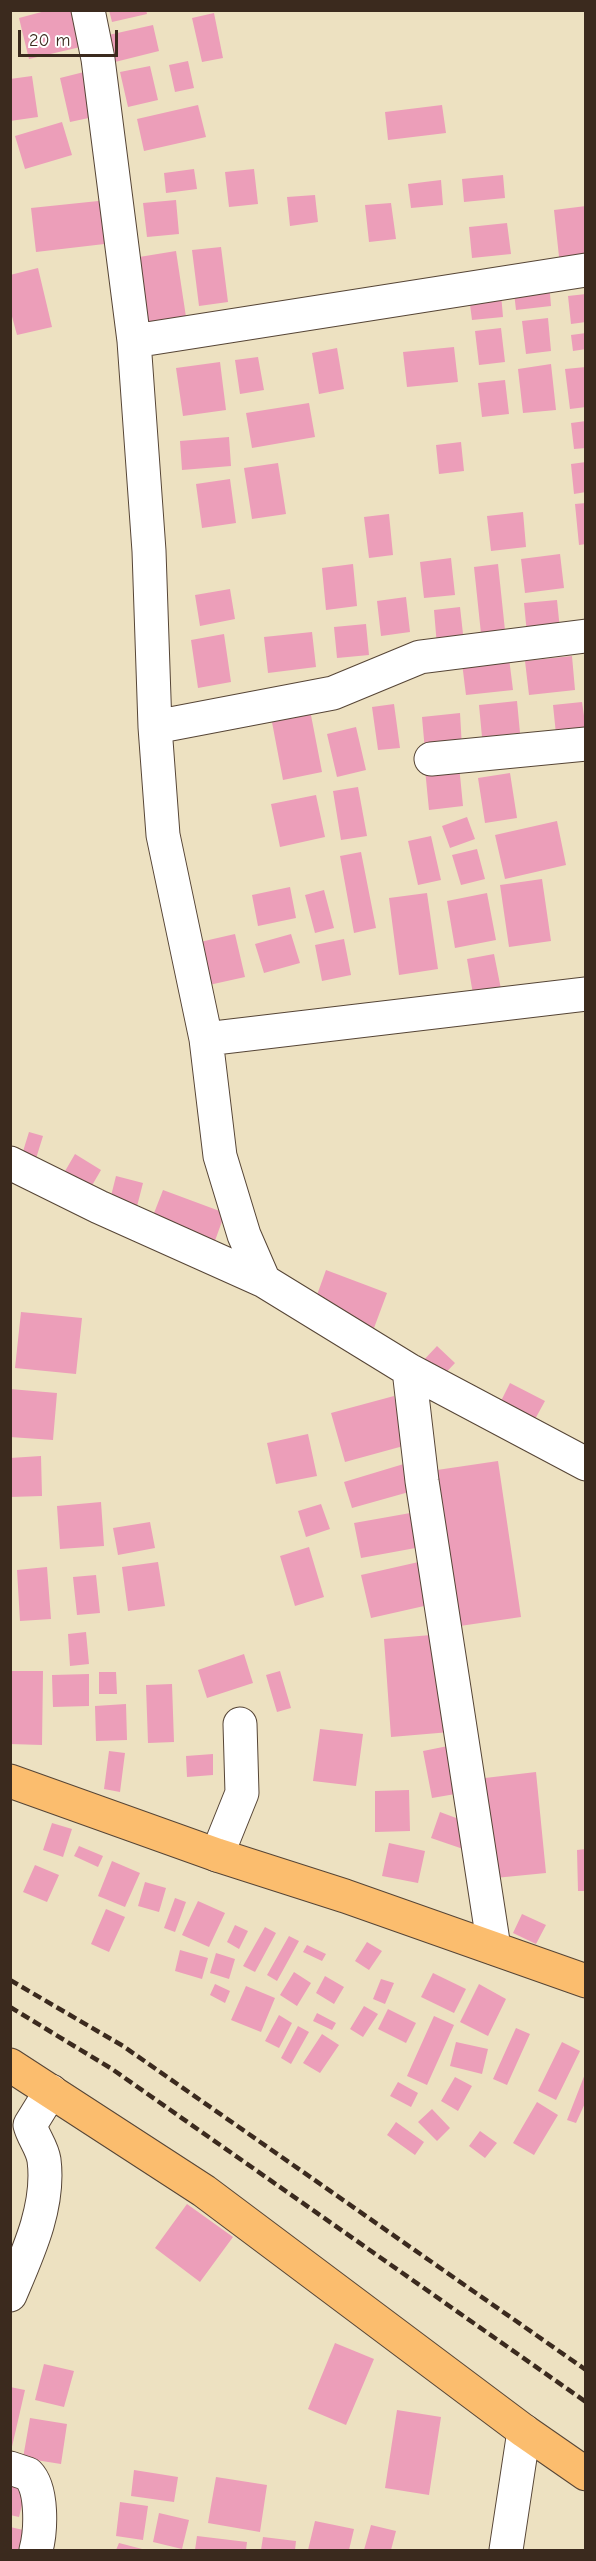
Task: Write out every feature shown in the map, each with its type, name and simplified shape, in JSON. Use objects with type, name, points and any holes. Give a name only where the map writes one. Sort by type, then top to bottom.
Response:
[{"type":"main road","points":[[10,1781],[217,1855],[585,1981]]},
{"type":"main road","points":[[10,2065],[204,2191],[524,2431],[585,2474]]},
{"type":"street","points":[[88,10],[98,59],[134,340],[149,550],[155,728],[163,835],[206,1039],[220,1156],[244,1235],[264,1281]]},
{"type":"street","points":[[134,340],[585,270]]},
{"type":"street","points":[[155,728],[333,693],[420,657],[585,636]]},
{"type":"street","points":[[431,759],[585,744]]},
{"type":"street","points":[[206,1039],[585,994]]},
{"type":"street","points":[[10,1163],[99,1208],[264,1281],[409,1370],[585,1464]]},
{"type":"street","points":[[409,1370],[422,1481],[494,1948]]},
{"type":"street","points":[[217,1855],[242,1793],[240,1724]]},
{"type":"street","points":[[10,2295],[28,2254],[41,2211],[44,2158],[30,2125],[51,2091]]},
{"type":"street","points":[[506,2550],[524,2431]]},
{"type":"street","points":[[10,2468],[28,2474],[36,2487],[40,2533],[36,2550]]},
{"type":"building","points":[[49,10],[81,10],[89,45],[29,59],[19,18]]},
{"type":"building","points":[[109,10],[146,10],[147,14],[112,22]]},
{"type":"building","points":[[214,13],[223,58],[202,62],[192,18]]},
{"type":"building","points":[[153,25],[159,51],[111,63],[104,36]]},
{"type":"building","points":[[188,61],[194,88],[175,92],[169,65]]},
{"type":"building","points":[[150,66],[158,100],[128,107],[120,72]]},
{"type":"building","points":[[88,71],[98,116],[70,122],[60,78]]},
{"type":"building","points":[[32,76],[38,117],[10,121],[10,79]]},
{"type":"building","points":[[198,105],[206,137],[144,151],[137,119]]},
{"type":"building","points":[[442,105],[446,133],[388,140],[385,112]]},
{"type":"building","points":[[62,122],[72,155],[25,169],[15,136]]},
{"type":"building","points":[[194,169],[197,189],[166,193],[164,173]]},
{"type":"building","points":[[254,169],[258,204],[229,207],[225,172]]},
{"type":"building","points":[[503,175],[505,198],[464,202],[462,179]]},
{"type":"building","points":[[441,180],[443,205],[411,208],[408,184]]},
{"type":"building","points":[[315,195],[318,222],[290,226],[287,197]]},
{"type":"building","points":[[108,200],[113,243],[36,252],[31,208]]},
{"type":"building","points":[[176,200],[179,234],[147,237],[143,203]]},
{"type":"building","points":[[391,203],[396,239],[369,242],[365,205]]},
{"type":"building","points":[[586,206],[586,263],[560,266],[554,210]]},
{"type":"building","points":[[507,223],[511,254],[472,258],[469,227]]},
{"type":"building","points":[[221,247],[228,302],[199,306],[192,250]]},
{"type":"building","points":[[176,251],[186,317],[143,323],[133,258]]},
{"type":"building","points":[[38,268],[52,327],[17,335],[10,309],[10,275]]},
{"type":"building","points":[[549,281],[551,306],[516,310],[513,284]]},
{"type":"building","points":[[501,294],[503,317],[472,320],[469,297]]},
{"type":"building","points":[[586,294],[586,322],[571,324],[568,296]]},
{"type":"building","points":[[548,318],[551,351],[526,354],[522,321]]},
{"type":"building","points":[[501,328],[505,362],[479,365],[475,331]]},
{"type":"building","points":[[586,333],[586,349],[573,351],[571,335]]},
{"type":"building","points":[[454,347],[458,382],[407,387],[403,352]]},
{"type":"building","points":[[337,348],[344,389],[319,394],[312,353]]},
{"type":"building","points":[[258,357],[264,390],[240,394],[235,360]]},
{"type":"building","points":[[220,362],[226,410],[183,416],[176,368]]},
{"type":"building","points":[[551,364],[556,410],[523,413],[518,369]]},
{"type":"building","points":[[586,367],[586,407],[570,409],[565,369]]},
{"type":"building","points":[[505,380],[509,414],[482,417],[478,383]]},
{"type":"building","points":[[309,403],[315,437],[252,448],[246,413]]},
{"type":"building","points":[[586,421],[586,448],[574,449],[571,423]]},
{"type":"building","points":[[229,437],[231,466],[182,470],[180,441]]},
{"type":"building","points":[[461,442],[464,471],[439,474],[436,445]]},
{"type":"building","points":[[586,462],[586,492],[574,494],[571,464]]},
{"type":"building","points":[[278,463],[286,514],[252,519],[244,468]]},
{"type":"building","points":[[230,479],[236,523],[202,528],[196,484]]},
{"type":"building","points":[[586,503],[586,544],[579,545],[575,504]]},
{"type":"building","points":[[523,512],[526,547],[491,551],[487,516]]},
{"type":"building","points":[[389,514],[393,555],[369,558],[364,517]]},
{"type":"building","points":[[560,554],[564,588],[525,593],[521,559]]},
{"type":"building","points":[[451,558],[455,595],[424,598],[420,562]]},
{"type":"building","points":[[353,564],[357,606],[326,610],[322,568]]},
{"type":"building","points":[[498,564],[506,640],[482,643],[474,567]]},
{"type":"building","points":[[230,589],[235,619],[200,626],[195,595]]},
{"type":"building","points":[[406,597],[410,632],[381,636],[377,601]]},
{"type":"building","points":[[557,600],[560,630],[527,634],[524,603]]},
{"type":"building","points":[[460,607],[464,643],[437,646],[434,610]]},
{"type":"building","points":[[366,624],[369,655],[337,658],[334,627]]},
{"type":"building","points":[[312,632],[316,667],[268,673],[264,637]]},
{"type":"building","points":[[224,634],[231,682],[198,688],[191,640]]},
{"type":"building","points":[[572,656],[575,690],[529,695],[525,661]]},
{"type":"building","points":[[509,658],[513,690],[466,695],[462,663]]},
{"type":"building","points":[[517,701],[520,733],[482,737],[479,705]]},
{"type":"building","points":[[582,702],[586,730],[556,734],[553,705]]},
{"type":"building","points":[[394,704],[400,748],[378,750],[372,707]]},
{"type":"building","points":[[310,710],[322,772],[283,780],[271,717]]},
{"type":"building","points":[[460,713],[462,748],[425,751],[422,717]]},
{"type":"building","points":[[356,727],[366,770],[337,777],[327,734]]},
{"type":"building","points":[[459,765],[463,806],[429,810],[425,769]]},
{"type":"building","points":[[510,773],[517,818],[485,823],[478,778]]},
{"type":"building","points":[[358,787],[367,836],[341,840],[333,791]]},
{"type":"building","points":[[316,795],[325,837],[280,847],[271,804]]},
{"type":"building","points":[[467,817],[475,839],[450,848],[442,826]]},
{"type":"building","points":[[557,821],[566,865],[505,879],[495,835]]},
{"type":"building","points":[[431,836],[441,880],[418,885],[408,841]]},
{"type":"building","points":[[477,849],[485,879],[461,885],[452,855]]},
{"type":"building","points":[[361,852],[376,928],[354,933],[340,856]]},
{"type":"building","points":[[542,879],[551,941],[509,947],[500,885]]},
{"type":"building","points":[[290,887],[296,918],[258,926],[252,895]]},
{"type":"building","points":[[324,890],[334,928],[315,933],[305,895]]},
{"type":"building","points":[[427,893],[438,969],[399,975],[389,898]]},
{"type":"building","points":[[487,893],[496,940],[455,948],[447,901]]},
{"type":"building","points":[[235,934],[245,977],[209,985],[200,942]]},
{"type":"building","points":[[291,934],[300,963],[264,973],[255,944]]},
{"type":"building","points":[[344,939],[351,975],[322,981],[315,945]]},
{"type":"building","points":[[494,954],[502,994],[474,1000],[467,959]]},
{"type":"building","points":[[29,1132],[43,1136],[34,1165],[20,1161]]},
{"type":"building","points":[[75,1154],[101,1170],[87,1194],[61,1178]]},
{"type":"building","points":[[116,1176],[143,1183],[135,1214],[108,1208]]},
{"type":"building","points":[[163,1190],[225,1213],[212,1249],[149,1226]]},
{"type":"building","points":[[326,1270],[387,1293],[374,1328],[313,1306]]},
{"type":"building","points":[[21,1312],[82,1318],[76,1374],[15,1368]]},
{"type":"building","points":[[437,1346],[455,1363],[437,1382],[420,1364]]},
{"type":"building","points":[[510,1383],[545,1401],[534,1421],[500,1403]]},
{"type":"building","points":[[10,1389],[57,1393],[53,1440],[10,1437]]},
{"type":"building","points":[[394,1396],[407,1445],[345,1462],[331,1413]]},
{"type":"building","points":[[308,1434],[317,1476],[276,1484],[267,1443]]},
{"type":"building","points":[[41,1456],[42,1496],[10,1497],[10,1458]]},
{"type":"building","points":[[498,1461],[521,1617],[460,1626],[437,1470]]},
{"type":"building","points":[[407,1463],[416,1490],[352,1508],[344,1482]]},
{"type":"building","points":[[101,1502],[104,1546],[60,1549],[57,1506]]},
{"type":"building","points":[[321,1504],[330,1529],[306,1537],[298,1511]]},
{"type":"building","points":[[416,1512],[421,1547],[361,1558],[354,1523]]},
{"type":"building","points":[[150,1522],[155,1548],[118,1555],[113,1528]]},
{"type":"building","points":[[309,1547],[324,1597],[295,1606],[280,1556]]},
{"type":"building","points":[[423,1561],[433,1604],[371,1618],[361,1575]]},
{"type":"building","points":[[158,1562],[165,1606],[128,1611],[122,1567]]},
{"type":"building","points":[[47,1567],[51,1619],[20,1621],[17,1570]]},
{"type":"building","points":[[96,1575],[100,1613],[77,1615],[73,1577]]},
{"type":"building","points":[[86,1632],[89,1664],[70,1666],[68,1634]]},
{"type":"building","points":[[443,1634],[450,1732],[391,1737],[384,1639]]},
{"type":"building","points":[[244,1654],[253,1683],[207,1698],[198,1670]]},
{"type":"building","points":[[10,1671],[43,1671],[42,1745],[10,1744]]},
{"type":"building","points":[[280,1671],[291,1708],[277,1712],[266,1675]]},
{"type":"building","points":[[99,1672],[116,1672],[117,1694],[99,1694]]},
{"type":"building","points":[[89,1674],[89,1706],[53,1707],[52,1675]]},
{"type":"building","points":[[172,1684],[174,1742],[148,1743],[146,1685]]},
{"type":"building","points":[[126,1704],[127,1740],[96,1741],[95,1706]]},
{"type":"building","points":[[320,1729],[363,1734],[356,1786],[313,1781]]},
{"type":"building","points":[[458,1744],[467,1792],[432,1798],[423,1751]]},
{"type":"building","points":[[109,1751],[125,1753],[120,1792],[104,1789]]},
{"type":"building","points":[[213,1754],[213,1775],[187,1777],[186,1756]]},
{"type":"building","points":[[536,1772],[546,1873],[495,1878],[485,1778]]},
{"type":"building","points":[[409,1790],[410,1831],[375,1832],[375,1791]]},
{"type":"building","points":[[440,1812],[475,1825],[466,1850],[431,1838]]},
{"type":"building","points":[[52,1823],[72,1829],[63,1857],[43,1850]]},
{"type":"building","points":[[389,1843],[425,1851],[418,1883],[382,1876]]},
{"type":"building","points":[[79,1846],[103,1856],[98,1867],[74,1856]]},
{"type":"building","points":[[586,1849],[586,1891],[578,1891],[577,1850]]},
{"type":"building","points":[[112,1861],[140,1873],[125,1907],[98,1896]]},
{"type":"building","points":[[35,1865],[59,1875],[47,1902],[23,1892]]},
{"type":"building","points":[[145,1882],[166,1888],[159,1912],[138,1906]]},
{"type":"building","points":[[175,1898],[186,1902],[175,1932],[164,1928]]},
{"type":"building","points":[[198,1901],[225,1913],[209,1947],[182,1935]]},
{"type":"building","points":[[106,1909],[125,1917],[109,1952],[91,1944]]},
{"type":"building","points":[[522,1914],[546,1925],[536,1944],[513,1933]]},
{"type":"building","points":[[235,1925],[248,1931],[239,1949],[227,1942]]},
{"type":"building","points":[[265,1927],[276,1933],[255,1972],[243,1966]]},
{"type":"building","points":[[289,1936],[299,1941],[277,1981],[267,1975]]},
{"type":"building","points":[[367,1942],[382,1951],[369,1970],[355,1961]]},
{"type":"building","points":[[307,1945],[326,1954],[322,1961],[303,1952]]},
{"type":"building","points":[[180,1950],[208,1958],[202,1979],[175,1971]]},
{"type":"building","points":[[216,1953],[235,1959],[229,1979],[210,1973]]},
{"type":"building","points":[[294,1972],[311,1983],[297,2006],[280,1995]]},
{"type":"building","points":[[433,1973],[466,1989],[454,2013],[421,1997]]},
{"type":"building","points":[[325,1976],[344,1987],[334,2004],[316,1993]]},
{"type":"building","points":[[381,1979],[394,1983],[385,2004],[373,1999]]},
{"type":"building","points":[[215,1984],[230,1991],[225,2003],[210,1995]]},
{"type":"building","points":[[479,1984],[506,1999],[488,2036],[460,2022]]},
{"type":"building","points":[[246,1986],[275,1998],[261,2032],[231,2020]]},
{"type":"building","points":[[364,2006],[378,2014],[363,2037],[350,2029]]},
{"type":"building","points":[[388,2009],[416,2023],[406,2043],[378,2029]]},
{"type":"building","points":[[317,2013],[336,2023],[332,2030],[313,2021]]},
{"type":"building","points":[[279,2015],[292,2023],[279,2048],[265,2041]]},
{"type":"building","points":[[434,2016],[454,2025],[427,2085],[407,2076]]},
{"type":"building","points":[[298,2026],[309,2032],[291,2064],[281,2058]]},
{"type":"building","points":[[516,2028],[530,2034],[507,2085],[493,2079]]},
{"type":"building","points":[[322,2034],[339,2045],[320,2073],[303,2063]]},
{"type":"building","points":[[456,2042],[488,2049],[482,2074],[450,2066]]},
{"type":"building","points":[[562,2042],[580,2051],[556,2100],[538,2091]]},
{"type":"building","points":[[585,2074],[586,2101],[576,2123],[567,2120]]},
{"type":"building","points":[[455,2077],[472,2086],[458,2111],[441,2101]]},
{"type":"building","points":[[398,2082],[418,2093],[411,2107],[390,2096]]},
{"type":"building","points":[[537,2102],[558,2115],[534,2155],[513,2143]]},
{"type":"building","points":[[432,2109],[450,2128],[437,2141],[418,2122]]},
{"type":"building","points":[[396,2122],[424,2142],[415,2155],[387,2135]]},
{"type":"building","points":[[480,2131],[497,2143],[485,2158],[469,2146]]},
{"type":"building","points":[[187,2204],[233,2237],[200,2282],[155,2248]]},
{"type":"building","points":[[335,2343],[374,2359],[346,2425],[308,2409]]},
{"type":"building","points":[[44,2364],[74,2371],[64,2407],[35,2400]]},
{"type":"building","points":[[10,2387],[25,2390],[11,2451],[10,2451]]},
{"type":"building","points":[[397,2410],[441,2417],[429,2495],[385,2488]]},
{"type":"building","points":[[30,2418],[67,2424],[61,2464],[23,2458]]},
{"type":"building","points":[[134,2470],[178,2477],[174,2502],[131,2496]]},
{"type":"building","points":[[10,2472],[29,2477],[19,2517],[10,2515]]},
{"type":"building","points":[[216,2477],[267,2485],[260,2532],[208,2523]]},
{"type":"building","points":[[120,2502],[148,2506],[143,2540],[116,2536]]},
{"type":"building","points":[[159,2513],[189,2520],[182,2549],[153,2542]]},
{"type":"building","points":[[315,2521],[354,2529],[349,2550],[308,2550]]},
{"type":"building","points":[[371,2525],[396,2531],[391,2550],[364,2550]]},
{"type":"building","points":[[10,2527],[37,2533],[33,2550],[10,2550]]},
{"type":"building","points":[[197,2536],[247,2542],[246,2550],[195,2550]]},
{"type":"building","points":[[263,2537],[296,2541],[295,2550],[261,2550]]},
{"type":"building","points":[[119,2543],[146,2550],[116,2550]]},
{"type":"railway","points":[[10,1980],[123,2046],[586,2370]]},
{"type":"railway","points":[[10,2007],[112,2069],[586,2402]]}]
